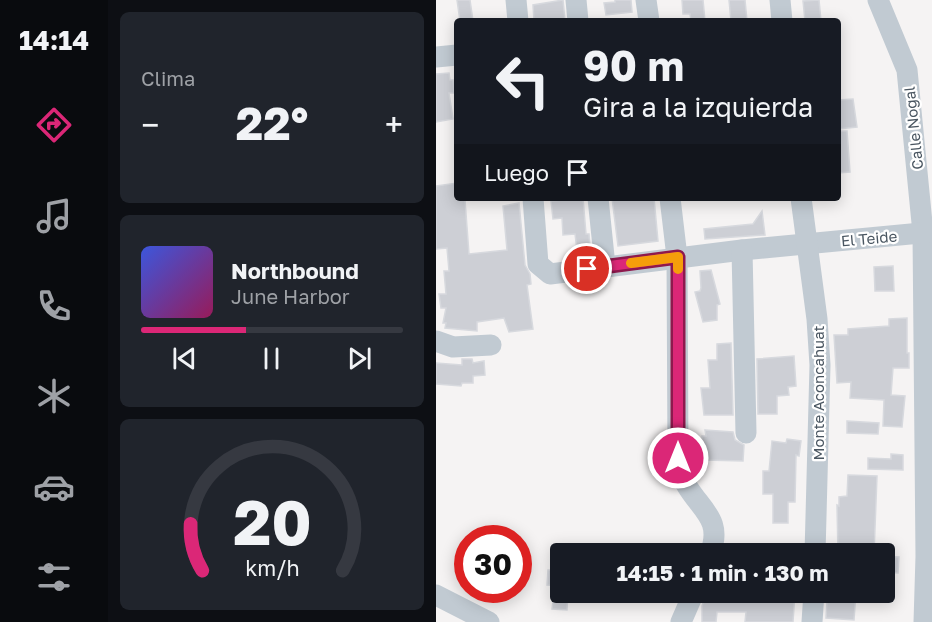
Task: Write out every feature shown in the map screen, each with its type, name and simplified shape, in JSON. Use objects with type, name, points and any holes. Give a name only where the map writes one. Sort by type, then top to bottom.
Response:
[{"type":"street","points":[[516,0],[518,18]]},
{"type":"street","points":[[576,0],[578,18]]},
{"type":"street","points":[[646,0],[649,18]]},
{"type":"street","points":[[780,0],[782,18]]},
{"type":"street","name":"Calle Nogal","points":[[878,0],[907,70],[927,232],[924,622]]},
{"type":"street","points":[[436,57],[454,55]]},
{"type":"street","name":"El Teide","points":[[533,201],[538,264],[547,273],[742,250],[927,232]]},
{"type":"street","points":[[598,201],[606,266]]},
{"type":"street","points":[[670,201],[678,257],[678,458],[685,484],[713,521],[714,543]]},
{"type":"street","name":"Monte Aconcahuat","points":[[801,201],[817,319],[820,366],[815,543]]},
{"type":"street","points":[[742,250],[746,433]]},
{"type":"street","points":[[436,341],[453,347],[491,345]]},
{"type":"street","points":[[436,595],[488,622]]},
{"type":"street","points":[[681,622],[689,603]]},
{"type":"street","points":[[812,622],[813,603]]},
{"type":"building","points":[[457,0],[470,0],[473,18],[460,18]]},
{"type":"building","points":[[563,0],[565,18],[534,18],[533,5]]},
{"type":"building","points":[[615,0],[631,0],[632,12],[606,15],[604,3],[615,2]]},
{"type":"building","points":[[682,0],[703,0],[705,18],[691,18],[690,14],[683,14]]},
{"type":"building","points":[[729,0],[745,0],[747,18],[731,18]]},
{"type":"building","points":[[819,0],[821,18],[805,18],[803,1]]},
{"type":"building","points":[[449,73],[450,80],[453,80],[454,93],[449,93],[453,119],[436,122],[436,74]]},
{"type":"building","points":[[853,99],[857,127],[841,129],[841,100]]},
{"type":"building","points":[[841,131],[847,131],[850,172],[841,173]]},
{"type":"building","points":[[454,183],[454,201],[465,201],[469,254],[507,250],[503,206],[519,203],[525,265],[530,274],[531,284],[527,285],[533,329],[509,332],[504,318],[477,322],[477,331],[445,328],[446,323],[443,323],[446,308],[441,308],[439,294],[446,294],[444,271],[449,271],[447,248],[436,249],[436,186]]},
{"type":"building","points":[[551,201],[583,201],[586,234],[589,234],[588,256],[578,258],[575,234],[563,235],[562,218],[553,219]]},
{"type":"building","points":[[612,201],[654,201],[658,241],[618,246]]},
{"type":"building","points":[[762,211],[765,235],[705,239],[704,229],[753,224]]},
{"type":"building","points":[[893,266],[894,291],[875,291],[874,267]]},
{"type":"building","points":[[711,270],[720,304],[717,305],[717,320],[703,322],[695,292],[700,291],[701,288],[700,271]]},
{"type":"building","points":[[907,318],[909,368],[893,368],[891,395],[905,396],[902,427],[883,426],[884,400],[850,398],[851,382],[837,383],[834,335],[848,335],[848,329],[889,326],[889,319]]},
{"type":"building","points":[[731,343],[733,415],[704,415],[701,388],[710,388],[708,360],[717,360],[717,344]]},
{"type":"building","points":[[794,356],[796,386],[788,387],[789,395],[777,396],[777,414],[758,414],[757,359]]},
{"type":"building","points":[[462,359],[472,359],[473,363],[484,361],[485,375],[473,376],[473,383],[462,383],[461,386],[436,384],[436,363],[462,365]]},
{"type":"building","points":[[847,421],[879,423],[878,434],[847,433]]},
{"type":"building","points":[[705,430],[733,432],[735,440],[744,445],[743,461],[704,460],[702,436],[706,436]]},
{"type":"building","points":[[787,439],[801,441],[799,456],[796,455],[795,502],[788,502],[788,523],[773,523],[773,494],[763,494],[763,471],[769,471],[772,441],[786,443]]},
{"type":"building","points":[[891,454],[903,455],[903,470],[868,469],[868,458],[891,459]]},
{"type":"building","points":[[848,475],[877,476],[874,543],[838,543],[837,505],[839,506],[839,497],[847,496]]},
{"type":"building","points":[[895,557],[899,557],[898,573],[895,573]]},
{"type":"building","points":[[548,570],[550,570],[550,585],[547,585]]},
{"type":"building","points":[[553,603],[567,603],[567,610],[552,609]]},
{"type":"building","points":[[703,603],[794,603],[793,622],[745,622],[746,612],[717,612],[716,622],[702,622]]},
{"type":"building","points":[[827,603],[855,603],[854,620],[826,618]]},
{"type":"slow traffic","points":[[631,263],[678,257],[678,269]]},
{"type":"route","points":[[587,269],[678,257],[678,458]]}]
